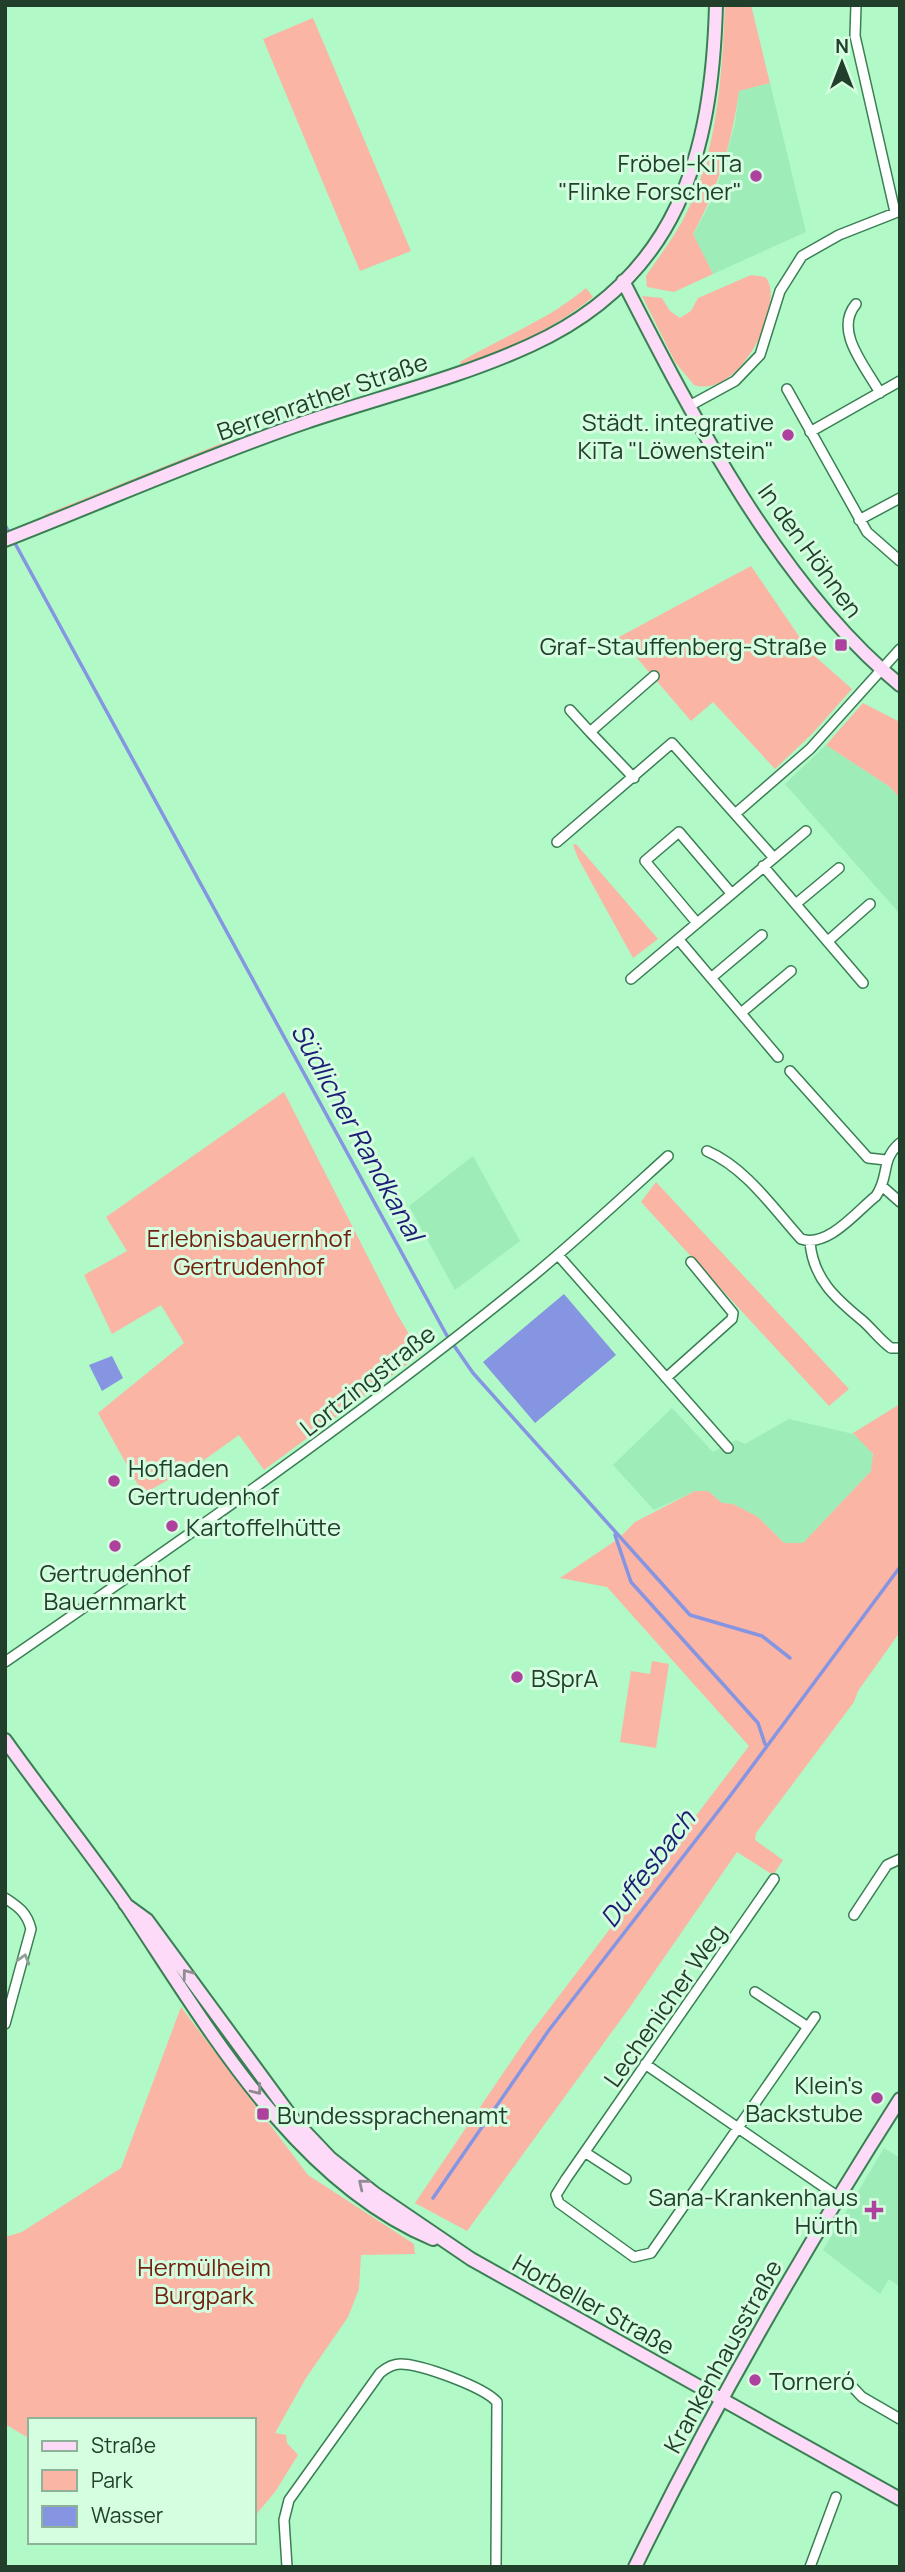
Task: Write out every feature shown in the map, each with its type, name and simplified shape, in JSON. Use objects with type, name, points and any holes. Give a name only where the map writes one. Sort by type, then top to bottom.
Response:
[{"type":"street","name":"Berrenrather Straße","points":[[5,540],[240,445],[531,345],[579,318],[623,281],[648,254],[686,189],[702,145],[713,71],[716,5]]},
{"type":"street","points":[[691,405],[735,381],[760,355],[780,290],[802,256],[839,235],[897,212],[855,36],[856,5]]},
{"type":"street","name":"In den Höhnen","points":[[623,281],[646,328],[757,518],[795,573],[836,624],[900,685]]},
{"type":"street","points":[[856,304],[849,312],[847,332],[880,393]]},
{"type":"street","points":[[810,432],[900,381]]},
{"type":"street","points":[[787,389],[859,520],[867,532],[900,561]]},
{"type":"street","points":[[859,520],[900,498]]},
{"type":"street","points":[[735,814],[810,749],[900,649]]},
{"type":"street","points":[[590,732],[654,676]]},
{"type":"street","points":[[570,710],[634,778]]},
{"type":"street","points":[[557,842],[673,743],[774,858]]},
{"type":"street","points":[[631,979],[806,831]]},
{"type":"street","points":[[697,923],[645,861],[679,832],[731,893]]},
{"type":"street","points":[[763,866],[863,983]]},
{"type":"street","points":[[797,903],[839,868]]},
{"type":"street","points":[[828,941],[870,904]]},
{"type":"street","points":[[711,978],[762,935]]},
{"type":"street","points":[[678,940],[778,1057]]},
{"type":"street","points":[[741,1013],[791,971]]},
{"type":"street","points":[[790,1071],[868,1158],[886,1160]]},
{"type":"street","points":[[707,1150],[724,1158],[801,1239],[810,1242],[823,1240],[883,1187],[886,1160],[900,1143]]},
{"type":"street","name":"Lortzingstraße","points":[[5,1662],[259,1486],[558,1255],[668,1156]]},
{"type":"street","points":[[883,1187],[900,1202]]},
{"type":"street","points":[[810,1242],[816,1274],[850,1314],[862,1321],[891,1348],[900,1348]]},
{"type":"street","points":[[558,1255],[728,1448]]},
{"type":"street","points":[[666,1378],[732,1319],[733,1313],[691,1262]]},
{"type":"street","name":"Horbeller Straße","points":[[5,1740],[125,1904],[232,2059],[302,2147],[372,2207],[453,2247],[900,2499]]},
{"type":"street","points":[[854,1915],[887,1865],[900,1859]]},
{"type":"street","name":"Lechenicher Weg","points":[[740,2129],[651,2253],[634,2256],[559,2203],[556,2195],[774,1879]]},
{"type":"street","points":[[5,1898],[21,1908],[31,1929],[5,2024]]},
{"type":"street","points":[[755,1992],[808,2028]]},
{"type":"street","points":[[740,2129],[816,2017]]},
{"type":"street","points":[[645,2064],[837,2196]]},
{"type":"street","name":"Krankenhausstraße","points":[[635,2567],[720,2397],[837,2196],[900,2099]]},
{"type":"street","points":[[586,2153],[626,2179]]},
{"type":"street","points":[[287,2567],[284,2520],[289,2500],[380,2373],[387,2367],[403,2364],[482,2390],[497,2402],[496,2567]]},
{"type":"street","points":[[846,2380],[862,2397],[900,2419]]},
{"type":"street","points":[[810,2567],[836,2497]]},
{"type":"shaded area","name":"Fröbel-KiTa \"Flinke Forscher\"","points":[[770,83],[806,232],[713,274],[693,235],[715,194],[735,124],[739,91]]},
{"type":"shaded area","points":[[826,745],[890,787],[900,798],[900,914],[785,784]]},
{"type":"shaded area","points":[[473,1156],[520,1241],[455,1290],[409,1206]]},
{"type":"shaded area","points":[[672,1408],[713,1452],[736,1440],[745,1444],[789,1419],[853,1434],[871,1448],[874,1463],[871,1471],[803,1543],[784,1543],[758,1517],[733,1504],[722,1503],[708,1491],[695,1491],[654,1510],[613,1465]]},
{"type":"shaded area","name":"Sana-Krankenhaus Hürth","points":[[884,2148],[900,2158],[900,2287],[889,2279],[880,2294],[823,2250]]},
{"type":"green space","points":[[725,5],[751,5],[770,83],[739,91],[723,165],[693,234],[713,274],[674,292],[647,287],[646,276],[683,220],[706,163],[720,84]]},
{"type":"green space","points":[[313,18],[411,251],[360,271],[263,39]]},
{"type":"green space","points":[[751,275],[765,277],[770,288],[770,305],[756,344],[743,363],[728,377],[712,386],[694,385],[675,362],[642,296],[662,298],[670,311],[680,318],[691,311],[698,298]]},
{"type":"green space","points":[[586,288],[593,297],[563,319],[514,345],[461,365],[460,362],[541,319]]},
{"type":"green space","points":[[232,439],[234,442],[46,518],[44,515]]},
{"type":"green space","points":[[751,566],[809,651],[852,689],[812,734],[775,769],[713,702],[691,721],[619,637]]},
{"type":"green space","points":[[863,703],[900,722],[900,798],[890,787],[826,745]]},
{"type":"green space","points":[[576,844],[658,939],[633,958],[578,858],[573,845]]},
{"type":"green space","name":"Erlebnisbauernhof Gertrudenhof","points":[[284,1092],[397,1314],[421,1354],[264,1470],[239,1435],[204,1460],[143,1494],[98,1413],[184,1343],[161,1305],[112,1334],[84,1275],[127,1251],[106,1217]]},
{"type":"green space","points":[[656,1182],[849,1389],[829,1406],[641,1202]]},
{"type":"green space","points":[[900,1404],[900,1632],[858,1691],[854,1702],[756,1833],[755,1840],[783,1860],[773,1875],[737,1852],[630,2007],[467,2231],[415,2203],[527,2038],[749,1746],[607,1587],[560,1578],[618,1539],[635,1522],[695,1491],[708,1491],[722,1503],[733,1504],[758,1517],[784,1543],[803,1543],[871,1471],[873,1454],[853,1433]]},
{"type":"green space","points":[[652,1661],[669,1664],[656,1748],[620,1742],[631,1671],[650,1674]]},
{"type":"green space","name":"Hermülheim Burgpark","points":[[181,2007],[308,2175],[414,2244],[415,2254],[361,2255],[359,2289],[348,2317],[306,2378],[275,2433],[286,2435],[287,2443],[298,2455],[275,2492],[256,2515],[256,2418],[28,2418],[28,2438],[5,2424],[5,2237],[22,2232],[121,2168]]},
{"type":"water","points":[[564,1294],[616,1355],[535,1423],[483,1362]]},
{"type":"water","points":[[112,1356],[123,1378],[102,1391],[89,1365]]},
{"type":"waterway","name":"Südlicher Randkanal","points":[[5,525],[446,1334],[473,1373],[690,1615],[762,1636],[790,1658]]},
{"type":"waterway","points":[[615,1535],[631,1582],[758,1723],[765,1744]]},
{"type":"waterway","name":"Duffesbach","points":[[433,2198],[549,2030],[730,1796],[900,1567]]},
{"type":"place","name":"Fröbel-KiTa \"Flinke Forscher\"","points":[[756,176]]},
{"type":"place","name":"Städt. integrative KiTa \"Löwenstein\"","points":[[788,435]]},
{"type":"place","name":"Graf-Stauffenberg-Straße","points":[[841,645]]},
{"type":"place","name":"Hofladen Gertrudenhof","points":[[114,1481]]},
{"type":"place","name":"Kartoffelhütte","points":[[172,1526]]},
{"type":"place","name":"Gertrudenhof Bauernmarkt","points":[[115,1546]]},
{"type":"place","name":"BSprA","points":[[517,1677]]},
{"type":"place","name":"Klein's Backstube","points":[[877,2098]]},
{"type":"place","name":"Bundessprachenamt","points":[[263,2114]]},
{"type":"place","name":"Sana-Krankenhaus Hürth","points":[[874,2210]]},
{"type":"place","name":"Torneró","points":[[755,2380]]}]
